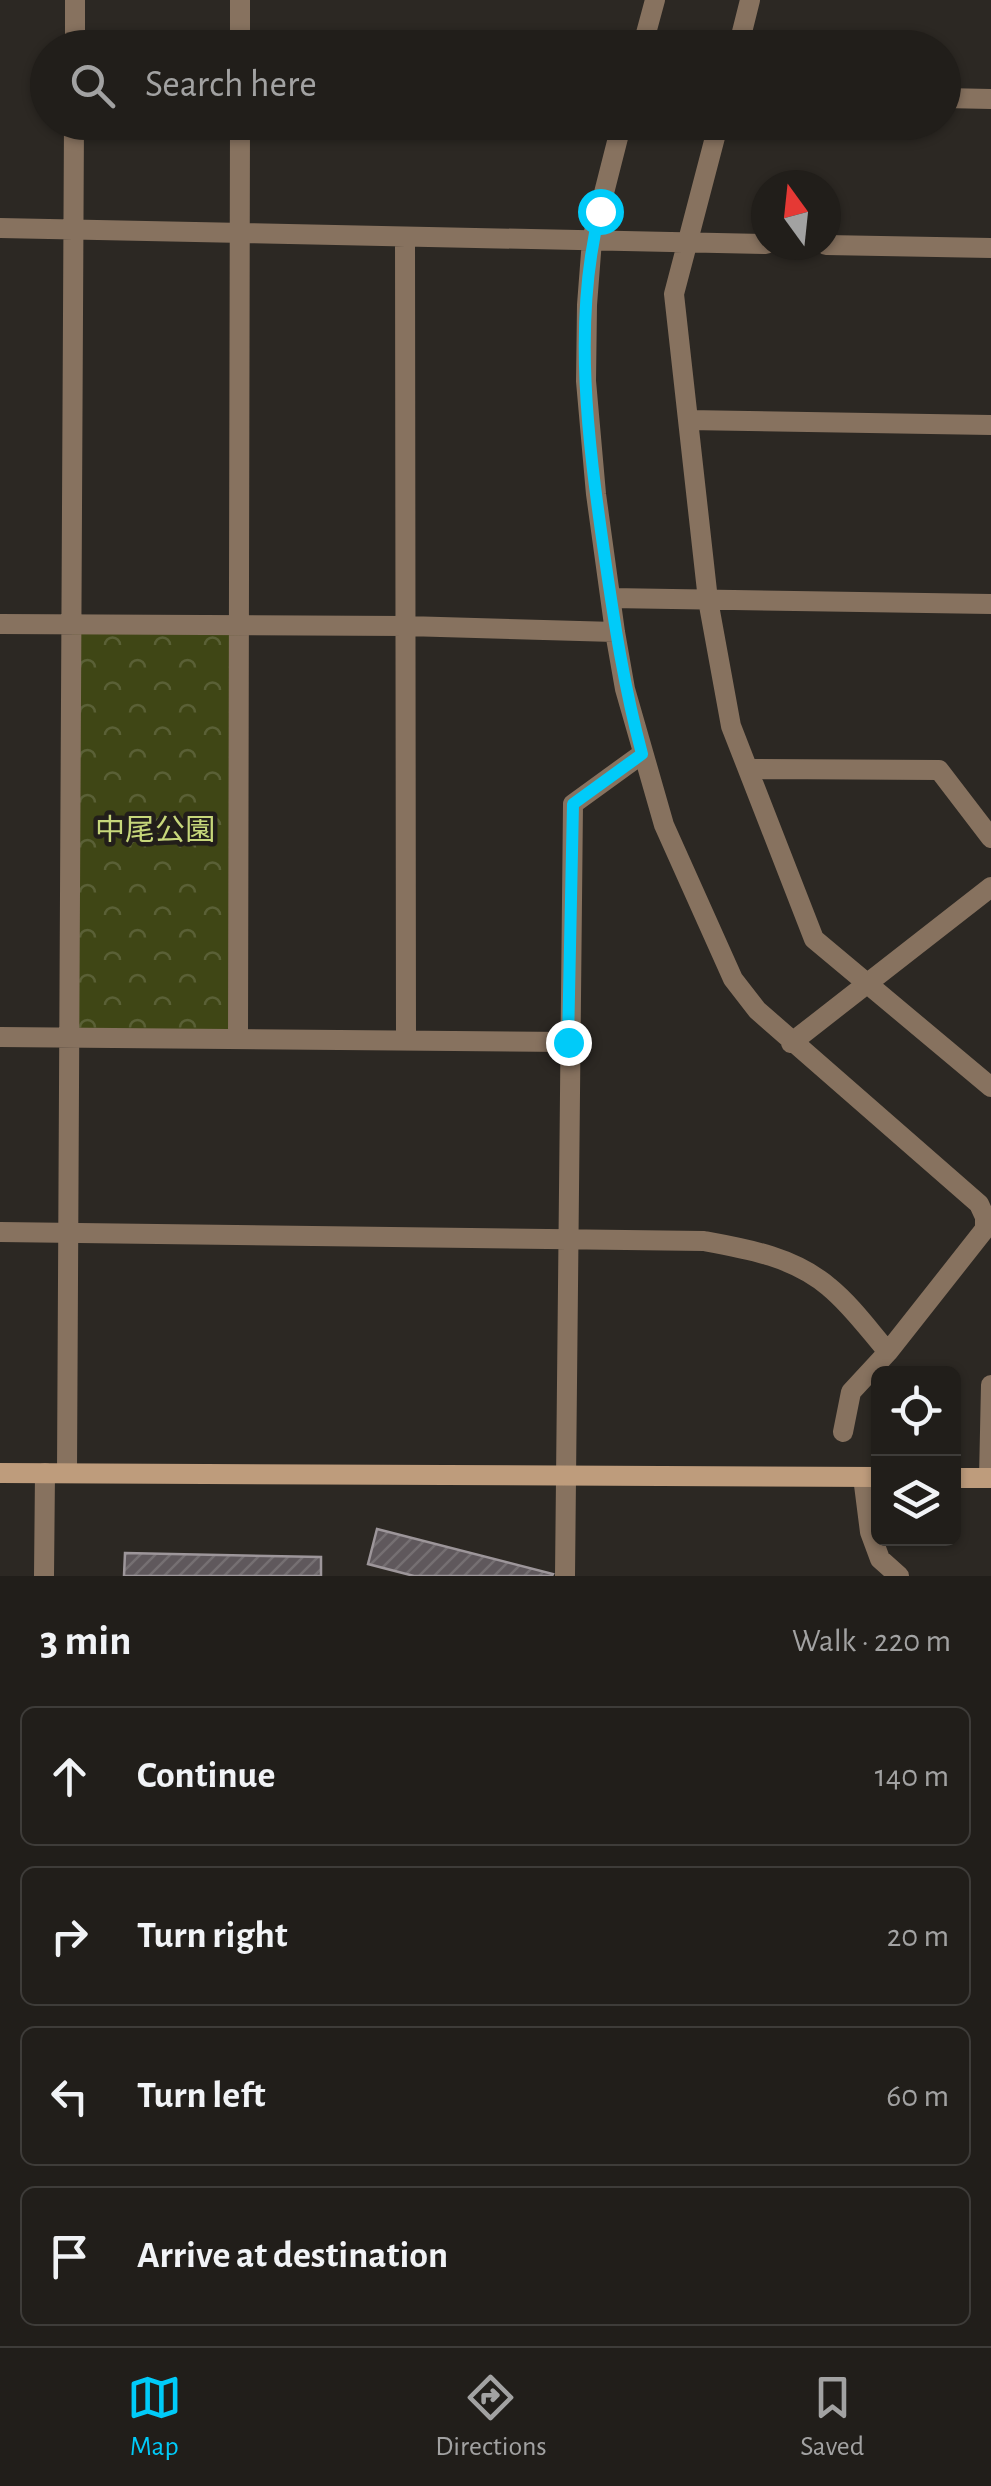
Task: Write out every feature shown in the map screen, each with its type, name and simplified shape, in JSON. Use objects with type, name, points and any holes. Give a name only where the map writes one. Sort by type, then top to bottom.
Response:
[{"type":"street","points":[[75,0],[75,30]]},
{"type":"street","points":[[240,0],[240,30]]},
{"type":"street","points":[[647,30],[655,0]]},
{"type":"street","points":[[742,30],[750,0]]},
{"type":"street","points":[[961,98],[991,99]]},
{"type":"street","points":[[67,1473],[74,140]]},
{"type":"street","points":[[238,1039],[240,140]]},
{"type":"street","points":[[617,140],[592,240],[586,305],[586,381],[596,494],[625,689],[664,825],[733,979],[756,1010],[979,1204],[985,1217],[984,1229],[888,1352],[851,1392],[843,1432]]},
{"type":"street","points":[[714,140],[674,294],[708,600],[731,726],[814,939],[991,1087]]},
{"type":"street","points":[[0,228],[751,244]]},
{"type":"street","points":[[405,237],[406,1040]]},
{"type":"street","points":[[841,245],[991,248]]},
{"type":"street","points":[[688,420],[991,425]]},
{"type":"street","points":[[610,598],[991,604]]},
{"type":"street","points":[[0,624],[406,626],[615,632]]},
{"type":"street","points":[[564,1576],[573,804],[642,754]]},
{"type":"street","points":[[748,769],[939,770],[991,838]]},
{"type":"street","points":[[792,1044],[991,887]]},
{"type":"street","points":[[0,1037],[568,1042]]},
{"type":"street","points":[[0,1232],[704,1241],[777,1257],[813,1275],[832,1289],[888,1352]]},
{"type":"street","points":[[961,1478],[990,1478],[991,1385]]},
{"type":"street","points":[[0,1473],[870,1477],[870,1532],[880,1559],[899,1576]]},
{"type":"street","points":[[44,1576],[45,1473]]},
{"type":"green space","name":"中尾公園","points":[[72,624],[239,625],[238,1039],[69,1037]]},
{"type":"building","points":[[377,1529],[553,1574],[414,1576],[368,1564]]},
{"type":"building","points":[[125,1553],[321,1557],[321,1576],[124,1576]]},
{"type":"route","points":[[568,1042],[573,804],[642,754],[615,632],[596,494],[586,381],[586,305],[592,240],[600,211]]}]
